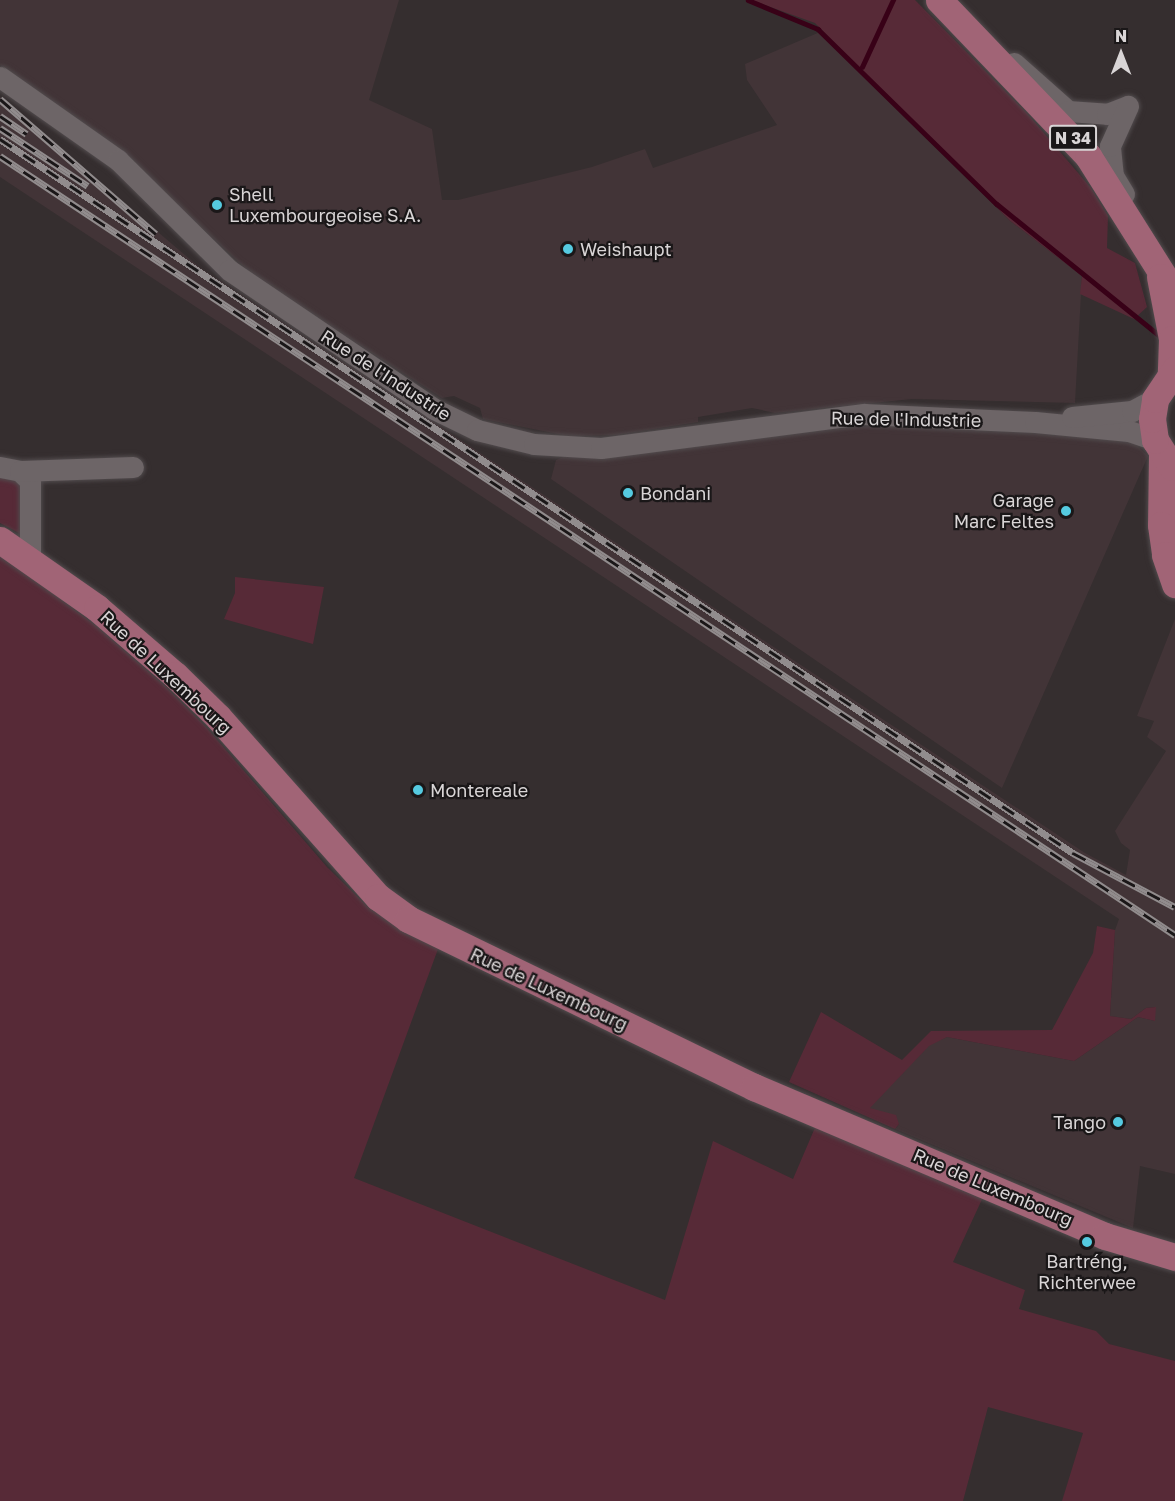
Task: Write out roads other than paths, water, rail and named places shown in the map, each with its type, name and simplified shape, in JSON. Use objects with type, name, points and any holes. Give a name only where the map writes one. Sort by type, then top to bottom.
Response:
[{"type":"main road","name":"N 34","points":[[939,0],[1088,156],[1175,294]]},
{"type":"main road","name":"N 34","points":[[1150,253],[1172,339],[1173,371],[1155,399],[1152,419],[1164,454],[1161,525],[1165,555],[1175,584]]},
{"type":"main road","name":"Rue de Luxembourg","points":[[0,540],[97,608],[175,675],[218,717],[378,897],[408,919],[754,1087],[1105,1236],[1175,1257]]},
{"type":"street","points":[[986,47],[1019,66],[1068,111],[1107,114],[1128,106],[1110,146],[1113,176],[1138,217],[1150,253]]},
{"type":"street","name":"Rue de l'Industrie","points":[[0,77],[118,159],[229,270],[434,409],[477,430],[534,444],[601,448],[831,416],[1035,422],[1129,431],[1164,454]]},
{"type":"street","name":"Rue de l'Industrie","points":[[1035,422],[1132,411],[1155,399]]},
{"type":"street","points":[[10,470],[133,467]]},
{"type":"street","points":[[10,470],[30,481],[30,559]]},
{"type":"waterway","points":[[748,0],[818,29],[997,204],[1161,337]]},
{"type":"waterway","points":[[862,67],[893,0]]},
{"type":"railway","points":[[0,99],[156,234]]},
{"type":"railway","points":[[0,116],[27,134]]},
{"type":"railway","points":[[0,128],[88,186]]},
{"type":"railway","points":[[0,139],[1073,853],[1175,907]]},
{"type":"railway","points":[[0,156],[1175,935]]},
{"type":"place","name":"Shell Luxembourgeoise S.A.","points":[[217,205]]},
{"type":"place","name":"Weishaupt","points":[[568,249]]},
{"type":"place","name":"Bondani","points":[[628,493]]},
{"type":"place","name":"Garage Marc Feltes","points":[[1066,511]]},
{"type":"place","name":"Montereale","points":[[418,790]]},
{"type":"place","name":"Tango","points":[[1118,1122]]},
{"type":"place","name":"Bartréng, Richterwee","points":[[1087,1242]]}]
